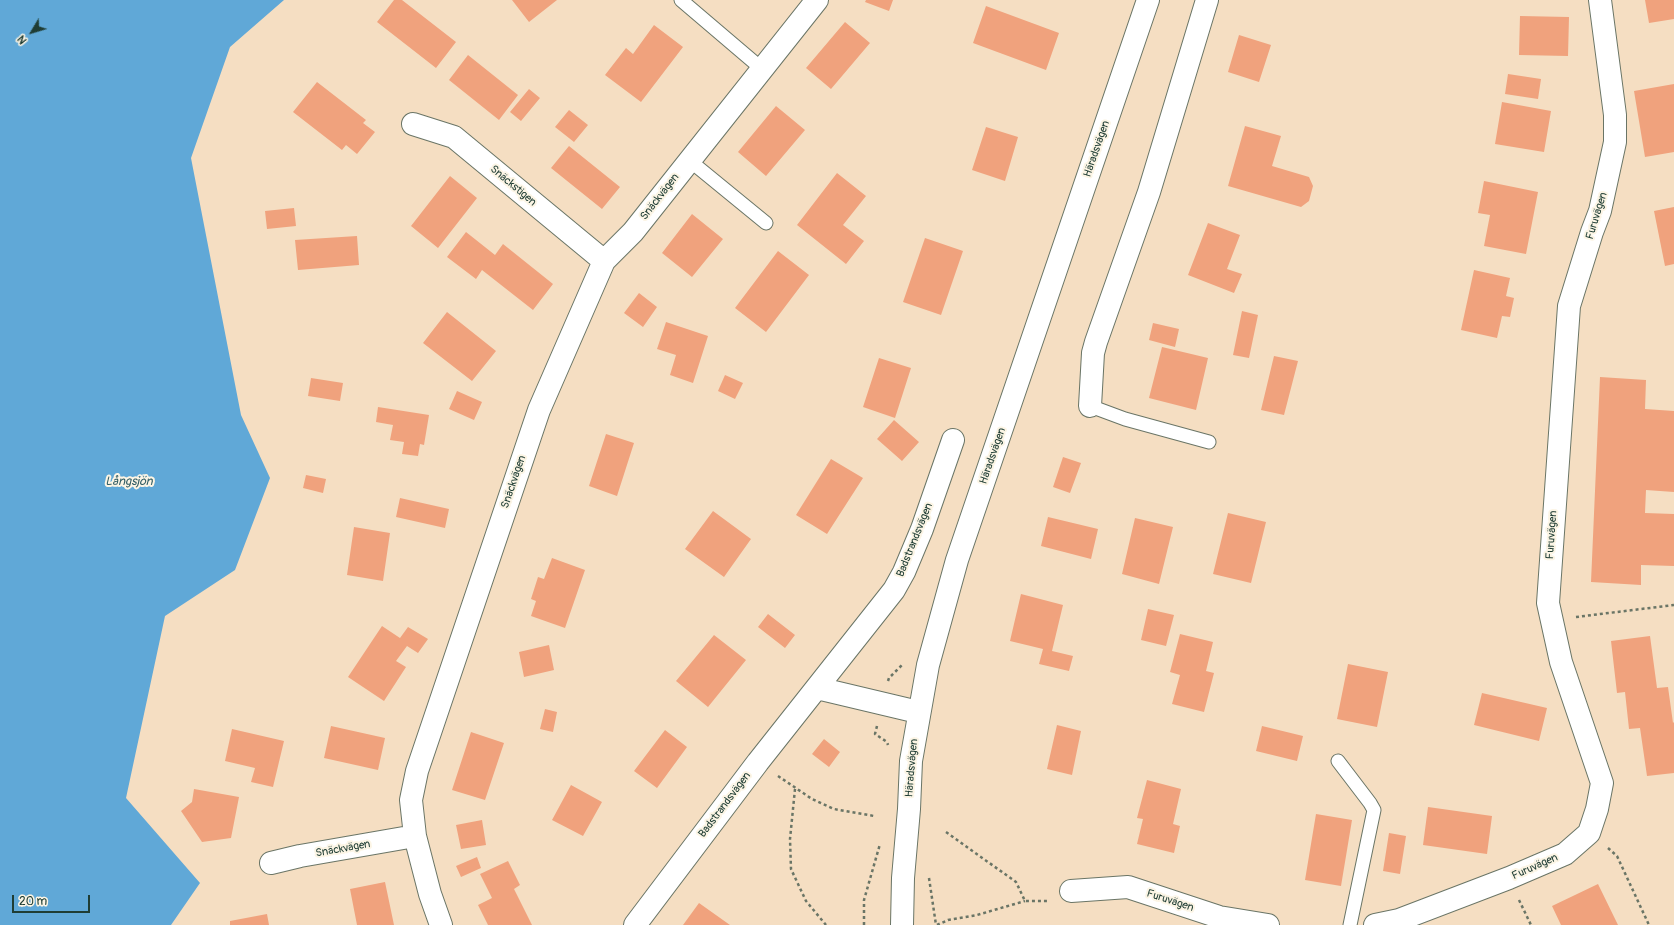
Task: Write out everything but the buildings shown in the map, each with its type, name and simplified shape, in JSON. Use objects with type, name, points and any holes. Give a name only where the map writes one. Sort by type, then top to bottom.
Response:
[{"type":"street","name":"Snäckvägen","points":[[441,925],[430,894],[415,836],[410,800],[417,771],[539,410],[604,261],[633,232],[817,0]]},
{"type":"street","name":"Häradsvägen","points":[[902,925],[903,878],[909,810],[911,761],[918,712],[928,665],[957,560],[1148,0]]},
{"type":"street","points":[[1090,406],[1092,353],[1149,192],[1207,0]]},
{"type":"street","name":"Furuvägen","points":[[1375,925],[1399,920],[1509,878],[1565,854],[1589,833],[1597,809],[1602,783],[1561,662],[1548,603],[1569,306],[1600,211],[1615,142],[1615,115],[1600,0]]},
{"type":"street","name":"Snäckstigen","points":[[414,124],[454,137],[604,261]]},
{"type":"street","name":"Badstrandsvägen","points":[[635,925],[758,762],[894,590],[904,572],[922,529],[953,440]]},
{"type":"street","points":[[817,688],[918,712]]},
{"type":"street","name":"Snäckvägen","points":[[271,863],[300,856],[415,836]]},
{"type":"street","name":"Furuvägen","points":[[1071,890],[1128,887],[1219,917],[1268,925]]},
{"type":"lane","points":[[681,0],[762,68]]},
{"type":"lane","points":[[689,160],[766,223]]},
{"type":"lane","points":[[1090,406],[1125,419],[1209,442]]},
{"type":"lane","points":[[1338,761],[1374,810],[1350,925]]},
{"type":"path","points":[[1552,620],[1674,605]]},
{"type":"path","points":[[758,762],[795,789],[812,799],[834,809],[874,816]]},
{"type":"path","points":[[795,789],[790,839],[791,869],[806,901],[826,925]]},
{"type":"path","points":[[946,832],[1016,882],[1025,901]]},
{"type":"path","points":[[1589,833],[1617,856],[1649,925]]},
{"type":"path","points":[[929,877],[937,925],[948,920],[977,915],[1025,901],[1068,902],[1071,897],[1071,890]]},
{"type":"water","name":"Långsjön","points":[[0,0],[284,0],[230,47],[191,158],[241,415],[270,478],[235,570],[165,616],[126,798],[200,883],[171,925],[0,925]]}]
